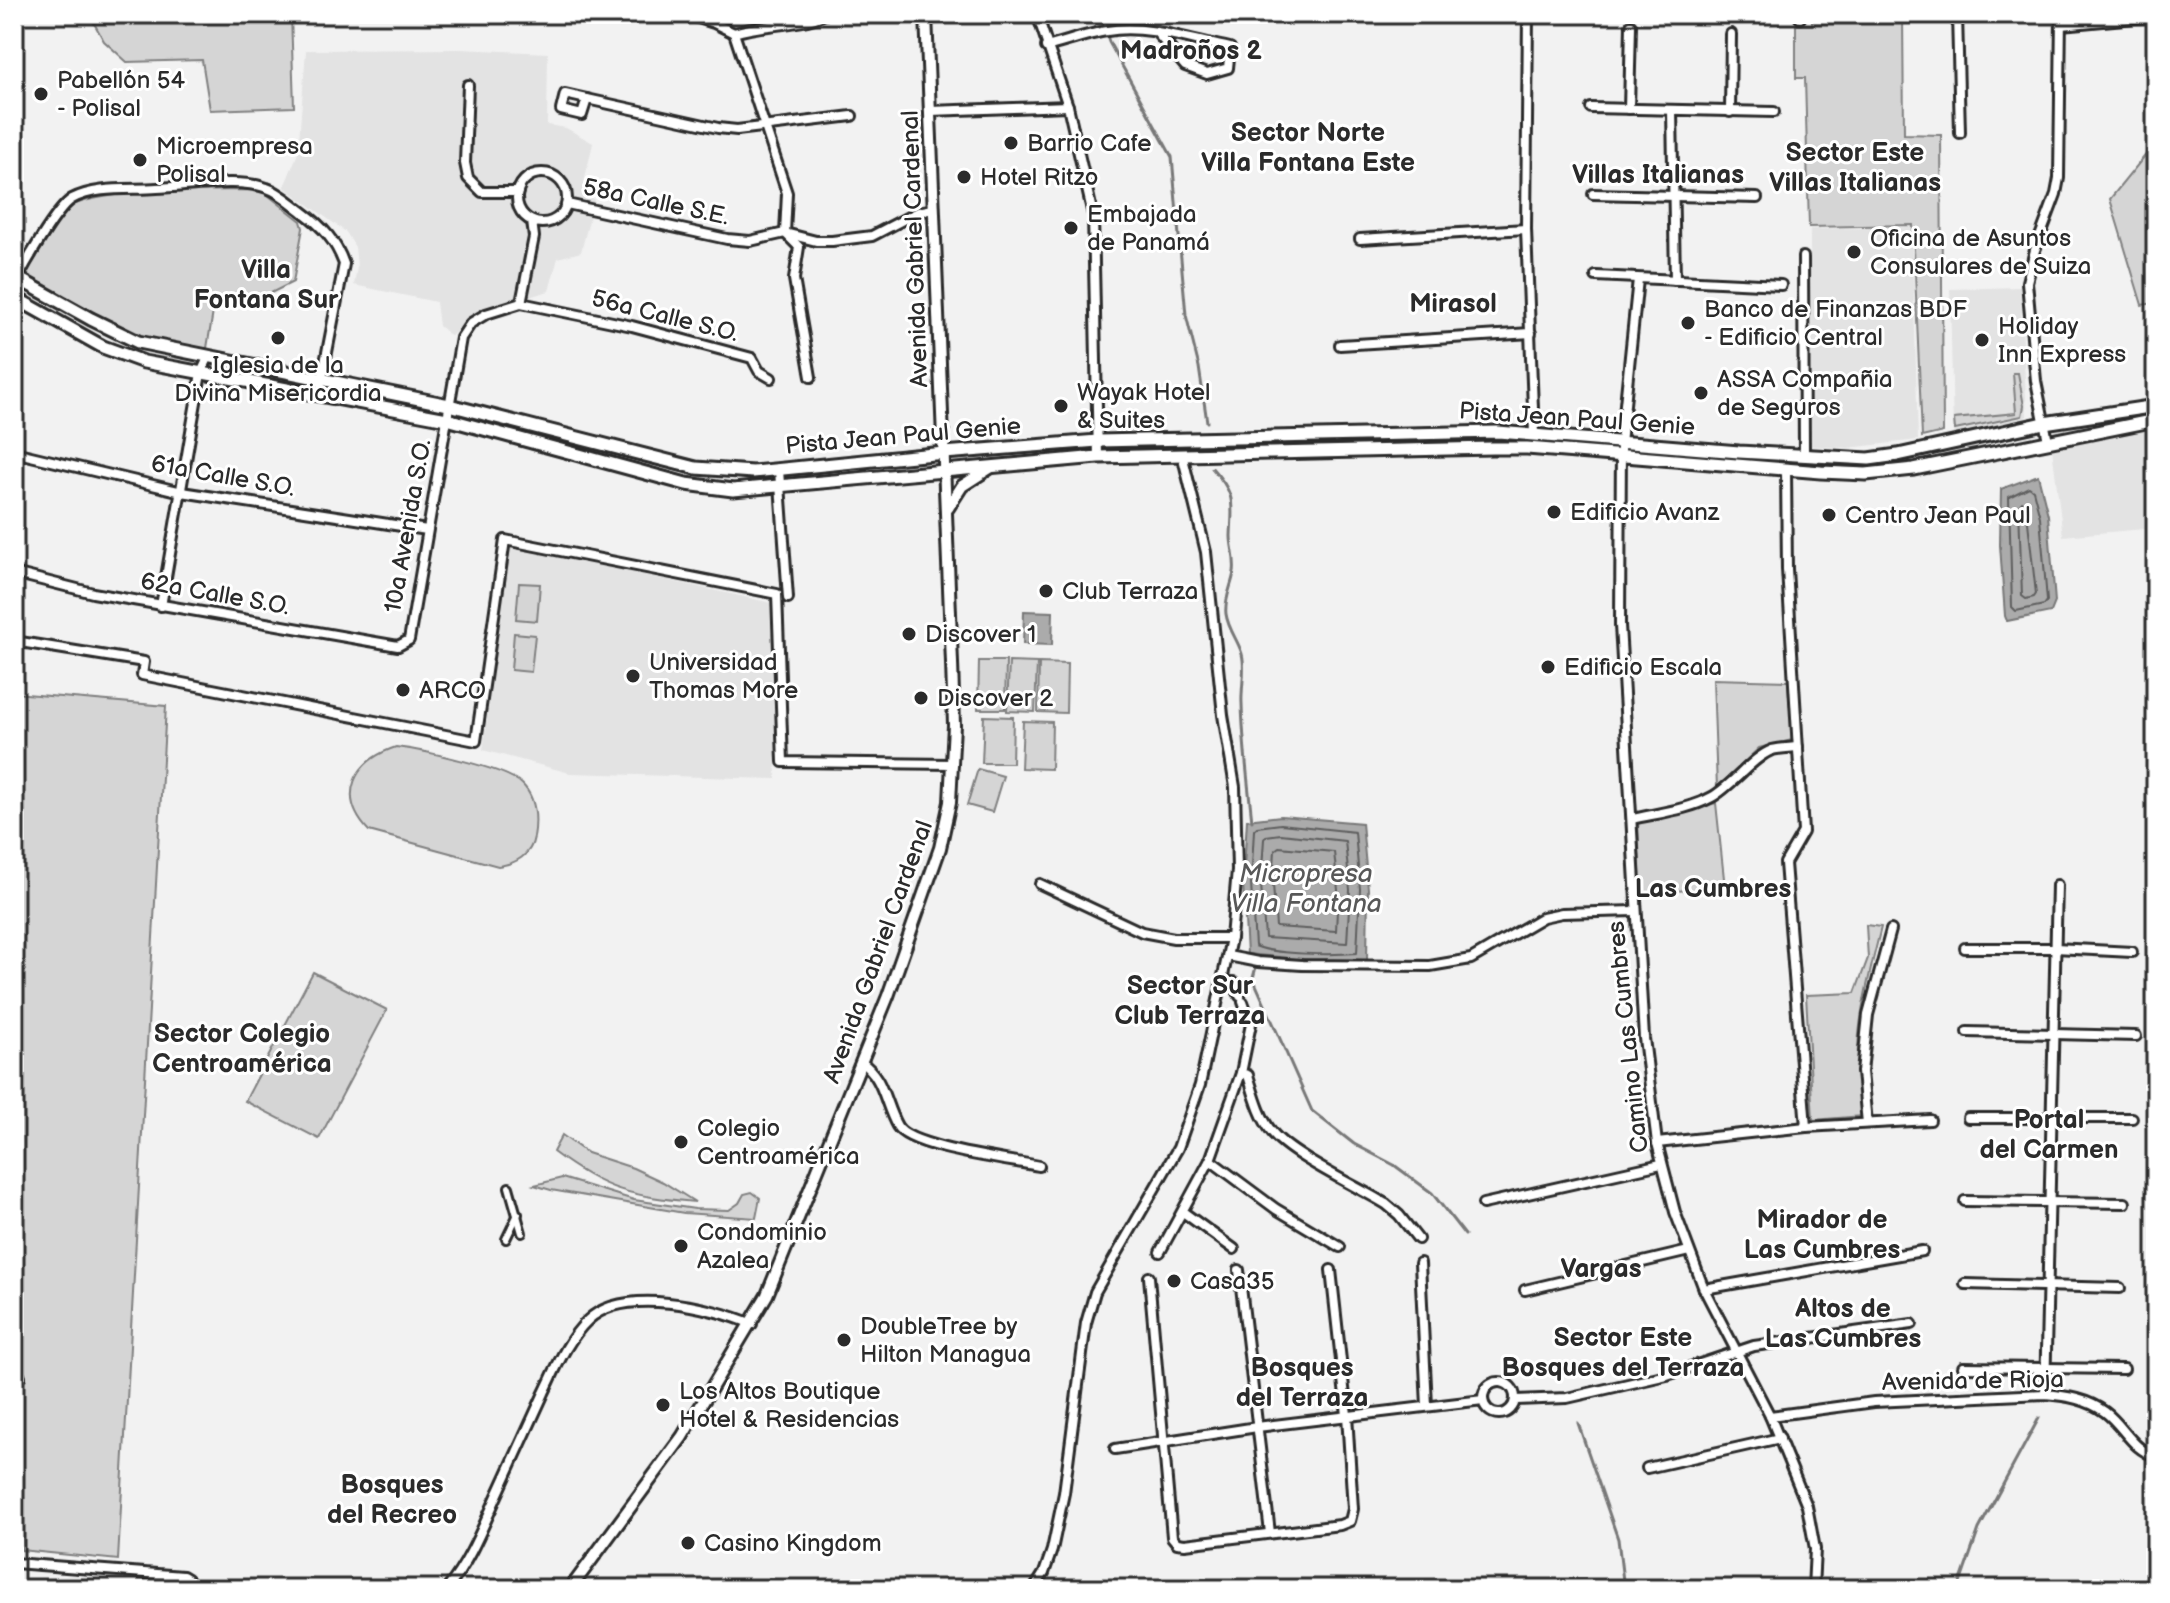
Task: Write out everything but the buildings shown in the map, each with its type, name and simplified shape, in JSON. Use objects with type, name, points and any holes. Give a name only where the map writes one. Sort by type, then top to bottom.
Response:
[{"type":"main road","name":"Pista Jean Paul Genie","points":[[15,280],[138,342],[449,405],[696,468],[725,472],[779,470],[1098,441],[1498,432],[1534,434],[1622,450],[1731,464],[1866,474],[1892,472],[2156,420]]},
{"type":"main road","name":"Pista Jean Paul Genie","points":[[14,297],[103,347],[144,362],[447,419],[686,484],[733,490],[997,465],[1182,454],[1527,448],[1695,453],[1715,450],[1848,459],[1898,455],[2044,423],[2156,406]]},
{"type":"main road","points":[[1151,440],[1174,447],[1182,454],[1189,446],[1237,443],[1266,437]]},
{"type":"main road","points":[[1731,464],[1755,461],[1797,463],[1804,456],[1812,464],[1872,467],[1892,472]]},
{"type":"street","points":[[686,14],[734,33],[787,193],[785,233],[799,247],[794,279],[811,377]]},
{"type":"street","points":[[734,33],[751,27],[815,19],[825,14]]},
{"type":"street","name":"Avenida Gabriel Cardenal","points":[[570,1589],[682,1437],[767,1295],[888,996],[940,848],[950,802],[954,725],[926,14]]},
{"type":"street","points":[[1037,14],[1068,106],[1093,215],[1098,457]]},
{"type":"street","points":[[1528,14],[1526,229],[1534,434]]},
{"type":"street","points":[[1957,14],[1960,133]]},
{"type":"street","points":[[2048,441],[2036,381],[2027,282],[2035,250],[2056,194],[2061,14]]},
{"type":"street","points":[[2061,25],[2156,16]]},
{"type":"street","points":[[1629,109],[1631,25]]},
{"type":"street","points":[[1046,47],[1107,30],[1137,29],[1157,33],[1230,48],[1228,68],[1207,74],[1185,66],[1157,33]]},
{"type":"street","points":[[1730,112],[1731,34]]},
{"type":"street","points":[[468,85],[465,148],[468,178],[482,192],[518,192]]},
{"type":"street","points":[[587,99],[737,130],[852,116]]},
{"type":"street","points":[[930,111],[1068,106]]},
{"type":"street","points":[[1591,108],[1774,112]]},
{"type":"street","points":[[1672,110],[1675,280]]},
{"type":"street","points":[[521,303],[534,237],[532,221],[520,209],[518,192],[528,178],[536,174],[553,175],[565,187],[567,204],[557,218],[549,222],[532,221]]},
{"type":"street","points":[[15,280],[64,205],[87,194],[250,184],[270,189],[317,222],[337,246],[344,264],[319,394]]},
{"type":"street","points":[[1593,194],[1757,198]]},
{"type":"street","name":"58a Calle S.E.","points":[[567,204],[727,239],[750,241],[785,233]]},
{"type":"street","points":[[785,233],[816,241],[872,236],[918,212],[933,209]]},
{"type":"street","points":[[1360,239],[1526,229]]},
{"type":"street","points":[[1803,257],[1804,456]]},
{"type":"street","points":[[1596,276],[1781,285]]},
{"type":"street","name":"Camino Las Cumbres","points":[[1638,279],[1622,450],[1620,625],[1635,911],[1645,1049],[1657,1143],[1689,1251],[1704,1289],[1780,1438],[1812,1527],[1815,1564],[1813,1589]]},
{"type":"street","name":"56a Calle S.O.","points":[[521,303],[632,326],[752,358],[759,371],[771,378]]},
{"type":"street","name":"10a Avenida S.O.","points":[[409,640],[461,338],[471,323],[486,314],[521,303]]},
{"type":"street","points":[[1340,345],[1531,333]]},
{"type":"street","points":[[161,606],[201,373],[208,358]]},
{"type":"street","name":"61a Calle S.O.","points":[[14,452],[182,492],[427,530]]},
{"type":"street","points":[[1034,1589],[1052,1550],[1064,1493],[1086,1323],[1095,1292],[1178,1148],[1200,1085],[1231,938],[1237,870],[1235,787],[1223,715],[1206,552],[1182,454]]},
{"type":"street","points":[[947,510],[962,486],[997,465]]},
{"type":"street","points":[[1786,469],[1787,569],[1803,832],[1785,863],[1806,1127]]},
{"type":"street","points":[[779,470],[788,598]]},
{"type":"street","points":[[14,641],[144,662],[142,675],[476,741],[505,540],[777,594],[783,762],[953,764]]},
{"type":"street","name":"62a Calle S.O.","points":[[14,573],[161,606],[398,646],[409,640]]},
{"type":"street","points":[[1632,819],[1680,809],[1712,797],[1747,771],[1759,757],[1773,750],[1798,747]]},
{"type":"street","points":[[1040,884],[1142,932],[1174,938],[1231,938]]},
{"type":"street","points":[[2045,1394],[2057,885]]},
{"type":"street","points":[[1228,956],[1302,965],[1430,966],[1471,959],[1543,917],[1562,913],[1635,911]]},
{"type":"street","points":[[1867,1123],[1862,1072],[1868,1015],[1891,930]]},
{"type":"street","points":[[1965,948],[2132,952]]},
{"type":"street","points":[[1160,1252],[1210,1160],[1241,1073],[1251,1024],[1233,982],[1224,982]]},
{"type":"street","points":[[1967,1032],[2136,1036]]},
{"type":"street","points":[[861,1062],[875,1073],[897,1127],[906,1137],[1039,1166]]},
{"type":"street","points":[[1241,1073],[1248,1075],[1259,1107],[1273,1133],[1291,1149],[1386,1204],[1418,1239]]},
{"type":"street","points":[[1968,1118],[2132,1118]]},
{"type":"street","points":[[1657,1143],[1806,1127],[1930,1120]]},
{"type":"street","points":[[1210,1160],[1276,1209],[1340,1247]]},
{"type":"street","points":[[1483,1204],[1661,1164]]},
{"type":"street","points":[[509,1187],[522,1233]]},
{"type":"street","points":[[1965,1201],[2125,1203]]},
{"type":"street","points":[[1183,1212],[1234,1249]]},
{"type":"street","points":[[506,1239],[518,1214]]},
{"type":"street","points":[[1525,1290],[1689,1251]]},
{"type":"street","points":[[1704,1289],[1922,1251]]},
{"type":"street","points":[[1420,1263],[1427,1406]]},
{"type":"street","points":[[1239,1270],[1270,1533]]},
{"type":"street","points":[[1149,1277],[1162,1443],[1172,1537],[1177,1543],[1340,1525],[1350,1521],[1353,1509],[1347,1415],[1331,1270]]},
{"type":"street","points":[[1965,1284],[2120,1288]]},
{"type":"street","points":[[447,1589],[473,1549],[559,1361],[588,1320],[603,1310],[626,1303],[650,1302],[699,1308],[731,1315],[752,1324]]},
{"type":"street","points":[[1516,1400],[1567,1398],[1667,1375],[1736,1350],[1912,1324]]},
{"type":"street","points":[[1963,1367],[2124,1369]]},
{"type":"street","points":[[1503,1382],[1510,1385],[1516,1400],[1505,1414],[1495,1414],[1487,1409],[1483,1400],[1488,1386],[1503,1382]]},
{"type":"street","name":"Avenida de Rioja","points":[[1770,1416],[1874,1402],[2045,1394],[2071,1396],[2106,1413],[2139,1450],[2156,1456]]},
{"type":"street","points":[[1115,1449],[1347,1415],[1483,1400]]},
{"type":"street","points":[[1647,1468],[1780,1438]]},
{"type":"street","points":[[14,1563],[183,1576],[189,1584]]},
{"type":"shaded area","points":[[81,14],[291,14],[294,107],[210,110],[202,60],[127,62],[104,41],[90,16]]},
{"type":"shaded area","points":[[1812,14],[1903,14],[1904,134],[1941,135],[1943,432],[1922,437],[1913,225],[1809,227],[1805,78],[1796,78],[1796,25],[1812,25]]},
{"type":"shaded area","points":[[461,49],[548,53],[547,125],[566,128],[593,143],[583,187],[594,200],[581,252],[558,258],[549,291],[476,313],[451,336],[439,326],[436,302],[354,285],[357,267],[355,247],[346,232],[284,187],[298,153],[306,50]]},
{"type":"shaded area","points":[[2156,142],[2156,303],[2142,305],[2110,199]]},
{"type":"shaded area","points":[[154,192],[264,192],[301,221],[303,228],[293,282],[255,301],[214,306],[206,354],[139,340],[24,277],[66,209],[81,202]]},
{"type":"shaded area","points":[[1912,227],[1918,440],[1848,448],[1811,446],[1810,229]]},
{"type":"shaded area","name":"Holiday Inn Express","points":[[2020,287],[2027,416],[2020,421],[1953,435],[1950,289]]},
{"type":"shaded area","points":[[2013,373],[2018,373],[2024,406],[2022,416],[1955,430],[1954,419],[2016,413]]},
{"type":"shaded area","points":[[2156,420],[2156,528],[2063,536],[2051,440]]},
{"type":"shaded area","name":"Universidad Thomas More","points":[[508,545],[772,603],[776,779],[570,773],[483,750]]},
{"type":"shaded area","points":[[519,583],[540,584],[537,621],[516,619]]},
{"type":"shaded area","points":[[514,633],[535,635],[531,672],[511,670]]},
{"type":"shaded area","points":[[979,661],[1006,661],[1005,709],[978,709]]},
{"type":"shaded area","points":[[1009,662],[1037,663],[1035,712],[1007,711]]},
{"type":"shaded area","points":[[1039,663],[1067,664],[1066,713],[1038,712]]},
{"type":"shaded area","points":[[1713,679],[1788,681],[1792,740],[1759,748],[1717,788]]},
{"type":"shaded area","points":[[14,693],[166,706],[118,1560],[21,1550],[23,1516],[14,1516]]},
{"type":"shaded area","points":[[984,716],[1013,717],[1012,763],[982,763]]},
{"type":"shaded area","points":[[1023,721],[1052,722],[1051,769],[1021,768]]},
{"type":"shaded area","points":[[396,747],[482,766],[522,784],[533,802],[535,816],[534,837],[526,854],[517,861],[498,866],[369,831],[353,805],[354,781],[369,761]]},
{"type":"shaded area","points":[[978,769],[1003,776],[992,812],[967,805]]},
{"type":"shaded area","points":[[1716,803],[1725,888],[1641,893],[1638,821]]},
{"type":"shaded area","points":[[1866,925],[1881,927],[1864,999],[1859,1036],[1858,1078],[1863,1116],[1813,1120],[1806,995],[1855,993],[1868,958]]},
{"type":"shaded area","points":[[313,972],[387,1010],[319,1139],[245,1101]]},
{"type":"shaded area","points":[[562,1135],[587,1153],[633,1168],[695,1202],[636,1194],[588,1175],[553,1152]]},
{"type":"shaded area","points":[[562,1178],[634,1200],[695,1209],[729,1210],[739,1203],[744,1194],[752,1192],[760,1198],[756,1218],[684,1213],[534,1185]]},
{"type":"water","points":[[2038,475],[2048,515],[2055,602],[2051,612],[2007,621],[2000,545],[2001,489]]},
{"type":"water","points":[[1024,611],[1053,612],[1052,645],[1023,644]]},
{"type":"water","name":"Micropresa Villa Fontana","points":[[1281,816],[1362,823],[1368,889],[1367,962],[1247,954],[1243,884],[1247,820]]},
{"type":"waterway","points":[[1100,14],[1109,42],[1172,157],[1186,315],[1199,367],[1207,422]]},
{"type":"waterway","points":[[1212,468],[1226,486],[1232,507],[1234,567],[1226,614],[1243,660],[1243,719],[1252,821]]},
{"type":"waterway","points":[[1257,963],[1253,978],[1312,1111],[1354,1144],[1394,1165],[1432,1193],[1465,1235]]},
{"type":"waterway","points":[[1958,1589],[1979,1529],[2039,1418]]},
{"type":"waterway","points":[[1578,1423],[1618,1539],[1624,1589]]},
{"type":"place","name":"Pabellón 54 - Polisal","points":[[41,94]]},
{"type":"place","name":"Barrio Cafe","points":[[1011,143]]},
{"type":"place","name":"Microempresa Polisal","points":[[140,160]]},
{"type":"place","name":"Hotel Ritzo","points":[[964,177]]},
{"type":"place","name":"Embajada de Panamá","points":[[1071,228]]},
{"type":"place","name":"Oficina de Asuntos Consulares de Suiza","points":[[1854,252]]},
{"type":"place","name":"Banco de Finanzas BDF - Edificio Central","points":[[1688,323]]},
{"type":"place","name":"Iglesia de la Divina Misericordia","points":[[278,338]]},
{"type":"place","name":"Holiday Inn Express","points":[[1982,340]]},
{"type":"place","name":"ASSA Compañia de Seguros","points":[[1701,393]]},
{"type":"place","name":"Wayak Hotel & Suites","points":[[1061,406]]},
{"type":"place","name":"Edificio Avanz","points":[[1554,512]]},
{"type":"place","name":"Centro Jean Paul","points":[[1829,515]]},
{"type":"place","name":"Club Terraza","points":[[1046,591]]},
{"type":"place","name":"Discover 1","points":[[909,634]]},
{"type":"place","name":"Edificio Escala","points":[[1548,667]]},
{"type":"place","name":"Universidad Thomas More","points":[[633,676]]},
{"type":"place","name":"ARCO","points":[[403,690]]},
{"type":"place","name":"Discover 2","points":[[921,698]]},
{"type":"place","name":"Colegio Centroamérica","points":[[681,1142]]},
{"type":"place","name":"Condominio Azalea","points":[[681,1246]]},
{"type":"place","name":"Casa35","points":[[1174,1281]]},
{"type":"place","name":"DoubleTree by Hilton Managua","points":[[844,1340]]},
{"type":"place","name":"Los Altos Boutique Hotel & Residencias","points":[[663,1405]]},
{"type":"place","name":"Casino Kingdom","points":[[688,1543]]},
{"type":"district","name":"Madroños 2","points":[[1191,51]]},
{"type":"district","name":"Sector Norte Villa Fontana Este","points":[[1308,148]]},
{"type":"district","name":"Sector Este Villas Italianas","points":[[1855,168]]},
{"type":"district","name":"Villas Italianas","points":[[1658,175]]},
{"type":"district","name":"Villa Fontana Sur","points":[[266,285]]},
{"type":"district","name":"Mirasol","points":[[1453,304]]},
{"type":"district","name":"Las Cumbres","points":[[1713,889]]},
{"type":"district","name":"Sector Sur Club Terraza","points":[[1190,1001]]},
{"type":"district","name":"Sector Colegio Centroamérica","points":[[242,1049]]},
{"type":"district","name":"Portal del Carmen","points":[[2049,1135]]},
{"type":"district","name":"Mirador de Las Cumbres","points":[[1822,1235]]},
{"type":"district","name":"Vargas","points":[[1601,1269]]},
{"type":"district","name":"Altos de Las Cumbres","points":[[1843,1324]]},
{"type":"district","name":"Sector Este Bosques del Terraza","points":[[1623,1353]]},
{"type":"district","name":"Bosques del Terraza","points":[[1302,1383]]},
{"type":"district","name":"Bosques del Recreo","points":[[392,1500]]}]
